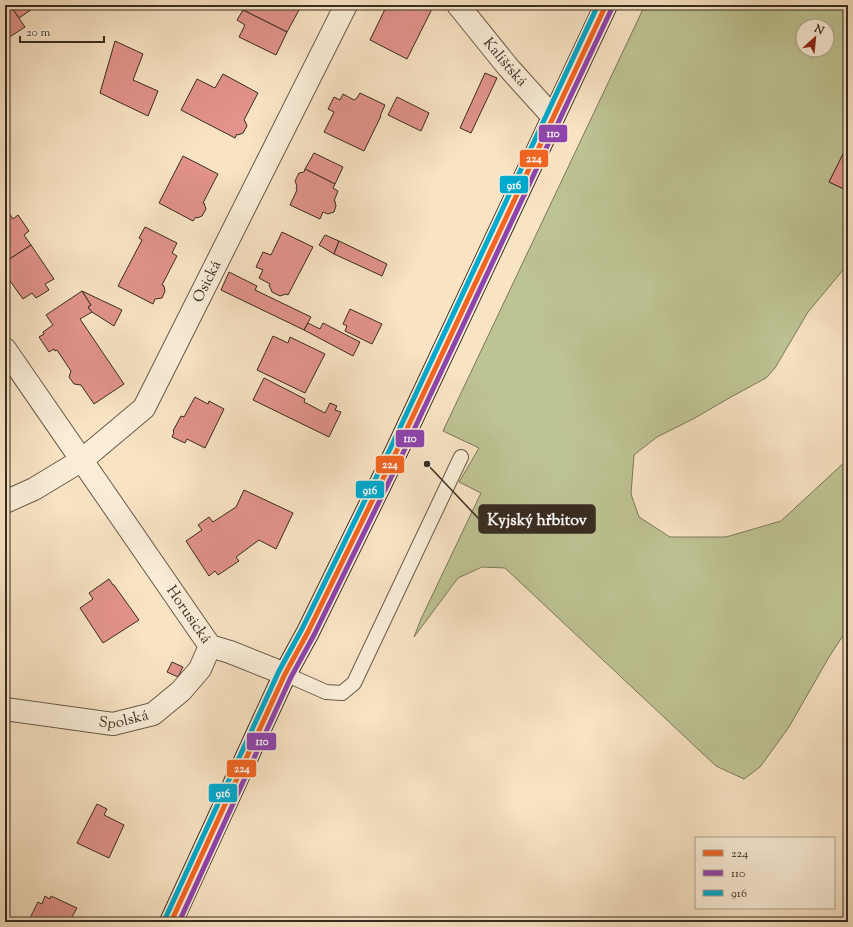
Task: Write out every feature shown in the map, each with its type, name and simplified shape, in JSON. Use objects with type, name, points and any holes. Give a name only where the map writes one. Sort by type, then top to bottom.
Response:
[{"type":"street","name":"Osická","points":[[5,502],[34,489],[82,460],[144,408],[346,5]]},
{"type":"street","name":"Kališťská","points":[[458,5],[508,67],[553,117]]},
{"type":"street","points":[[172,922],[285,674],[308,632],[390,464],[606,5]]},
{"type":"street","name":"Horusická","points":[[5,348],[210,646],[230,652],[285,674]]},
{"type":"street","name":"Spolská","points":[[5,709],[113,724],[153,714],[181,691],[200,669],[210,646]]},
{"type":"lane","name":"Horusická","points":[[285,674],[326,692],[342,692],[354,683],[461,457]]},
{"type":"green space","points":[[645,5],[848,5],[848,152],[845,150],[829,182],[848,191],[848,264],[808,312],[775,368],[766,378],[695,418],[657,437],[634,455],[631,494],[639,517],[670,537],[726,537],[781,521],[848,459],[848,628],[829,657],[789,727],[760,767],[744,779],[716,766],[505,568],[482,567],[458,578],[414,637],[421,619],[481,493],[459,482],[479,448],[443,431]]},
{"type":"building","points":[[5,5],[10,5],[25,27],[5,40]]},
{"type":"building","points":[[10,5],[38,5],[19,18]]},
{"type":"building","points":[[245,5],[289,5],[299,10],[287,32],[243,10]]},
{"type":"building","points":[[387,5],[426,5],[431,11],[407,59],[370,40]]},
{"type":"building","points":[[243,10],[287,32],[276,55],[239,37],[245,25],[237,20]]},
{"type":"building","points":[[115,41],[143,54],[133,80],[158,91],[148,116],[100,93]]},
{"type":"building","points":[[485,73],[497,78],[471,133],[460,128]]},
{"type":"building","points":[[223,74],[258,93],[244,120],[247,126],[243,133],[237,134],[235,138],[181,110],[197,79],[215,88]]},
{"type":"building","points":[[360,93],[385,105],[364,151],[324,132],[334,112],[328,109],[334,97],[340,100],[343,94],[354,100]]},
{"type":"building","points":[[397,97],[429,113],[421,131],[388,115]]},
{"type":"building","points":[[845,150],[848,152],[848,191],[829,182]]},
{"type":"building","points":[[314,153],[343,167],[335,184],[305,169]]},
{"type":"building","points":[[183,156],[218,174],[203,203],[206,209],[202,216],[196,217],[193,221],[159,203]]},
{"type":"building","points":[[305,169],[335,184],[333,188],[338,191],[334,201],[336,206],[334,212],[328,214],[323,212],[320,219],[290,205],[297,190],[295,181],[299,173],[304,172]]},
{"type":"building","points":[[5,207],[13,219],[18,215],[29,231],[24,235],[31,245],[5,262]]},
{"type":"building","points":[[145,227],[177,243],[172,253],[177,256],[162,285],[164,286],[165,291],[162,298],[155,299],[153,304],[118,286],[142,240],[139,238]]},
{"type":"building","points":[[282,232],[313,247],[288,295],[286,294],[280,296],[272,292],[269,286],[270,284],[259,278],[263,270],[256,267],[263,252],[271,255]]},
{"type":"building","points":[[325,235],[339,241],[334,254],[319,245]]},
{"type":"building","points":[[339,241],[387,264],[382,276],[334,254]]},
{"type":"building","points":[[31,245],[54,279],[45,284],[49,290],[36,298],[32,293],[23,299],[5,274],[5,262]]},
{"type":"building","points":[[229,272],[257,286],[255,290],[311,317],[304,330],[221,290]]},
{"type":"building","points":[[82,291],[91,305],[88,307],[92,312],[80,319],[124,384],[94,404],[81,385],[74,384],[69,377],[71,371],[57,350],[55,351],[54,349],[49,352],[39,337],[53,325],[46,315]]},
{"type":"building","points":[[82,291],[122,310],[114,326],[92,312],[88,307],[91,305]]},
{"type":"building","points":[[350,309],[382,324],[372,344],[345,331],[347,326],[343,324]]},
{"type":"building","points":[[308,323],[320,329],[323,323],[360,342],[353,356],[304,330]]},
{"type":"building","points":[[273,336],[288,343],[290,337],[325,354],[305,393],[257,370]]},
{"type":"building","points":[[264,378],[305,399],[304,402],[325,413],[330,403],[337,406],[335,410],[341,412],[329,437],[253,400]]},
{"type":"building","points":[[195,397],[208,404],[209,401],[224,409],[205,448],[187,439],[185,443],[172,437],[173,431],[181,416],[184,417]]},
{"type":"building","points":[[244,490],[293,513],[276,549],[259,540],[236,557],[239,561],[218,575],[215,571],[209,576],[186,541],[202,530],[198,525],[209,517],[213,522],[236,507]]},
{"type":"building","points":[[109,579],[139,620],[103,643],[80,608],[93,599],[89,593]]},
{"type":"building","points":[[172,662],[183,667],[178,677],[167,672]]},
{"type":"building","points":[[5,800],[9,800],[5,826]]},
{"type":"building","points":[[97,804],[107,809],[104,815],[124,825],[109,858],[77,843]]},
{"type":"building","points":[[45,896],[50,899],[51,896],[77,908],[69,922],[28,922],[38,902],[42,904]]},
{"type":"transit line","name":"916","points":[[165,919],[279,671],[302,629],[391,447],[598,5]]},
{"type":"transit line","name":"224","points":[[171,922],[285,674],[308,632],[397,450],[606,5]]},
{"type":"transit line","name":"110","points":[[179,922],[291,677],[314,635],[403,453],[612,8]]},
{"type":"place","name":"Kyjský hřbitov","points":[[427,464]]}]
